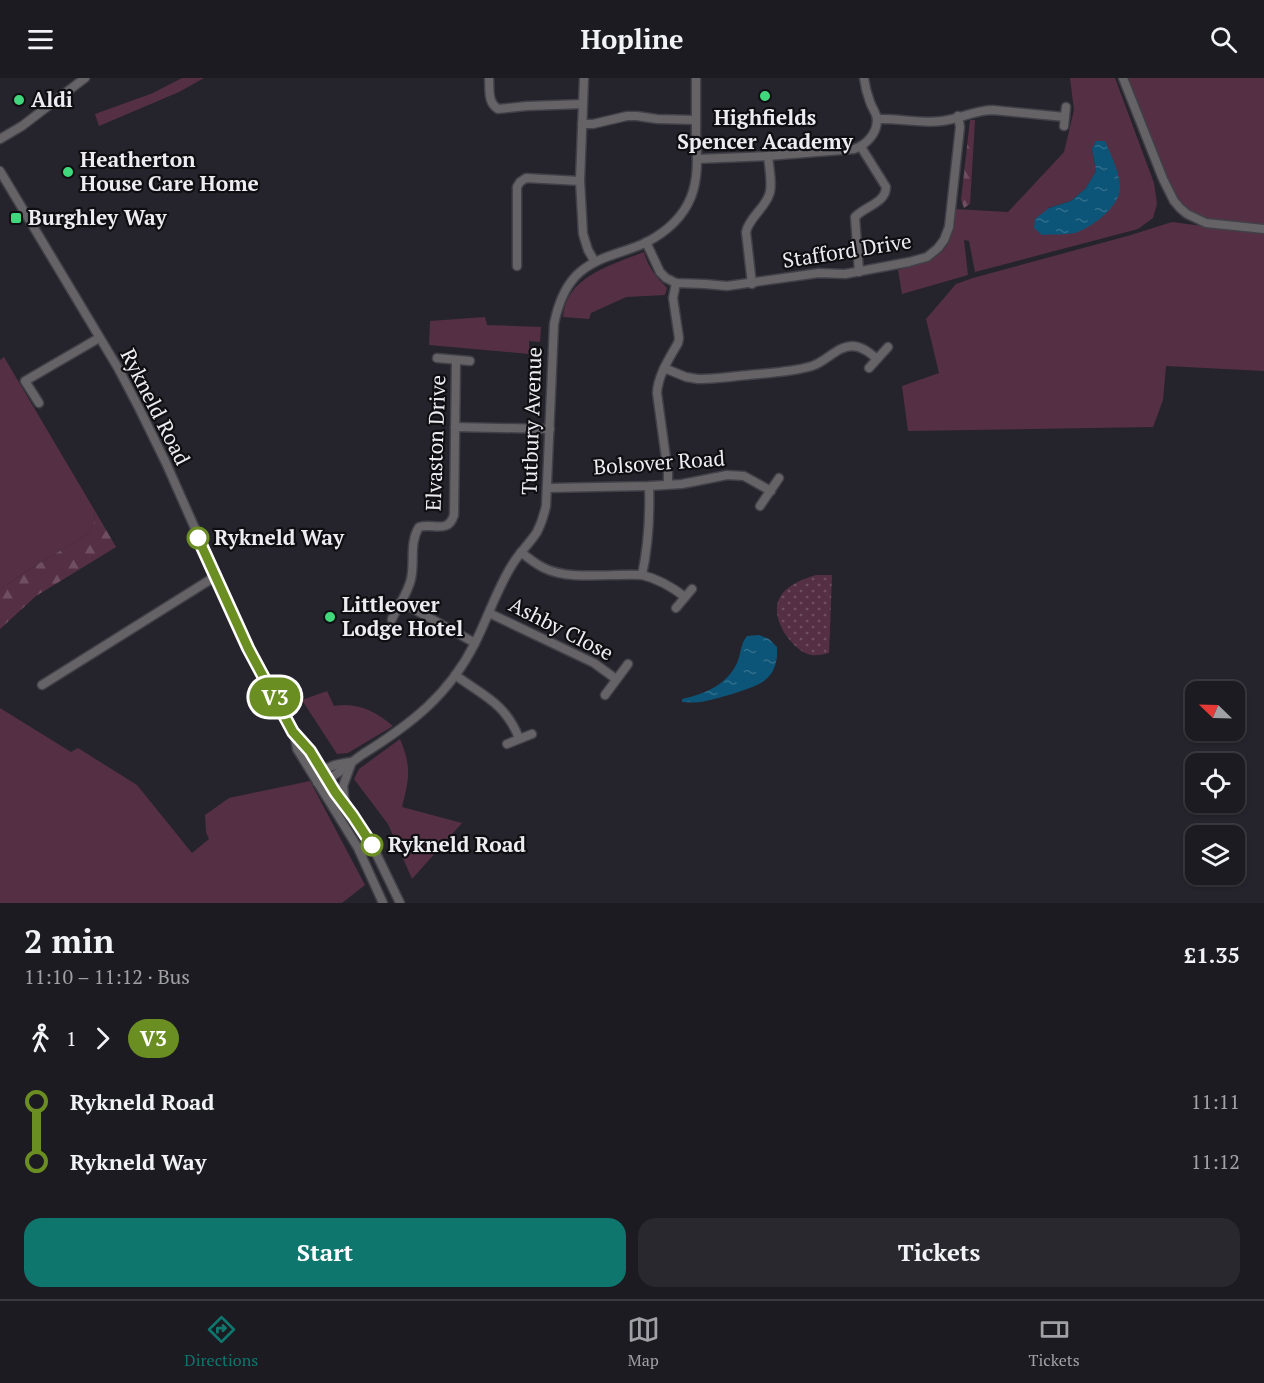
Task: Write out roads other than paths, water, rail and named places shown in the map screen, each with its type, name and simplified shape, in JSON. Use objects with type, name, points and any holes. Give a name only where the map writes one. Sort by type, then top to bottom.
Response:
[{"type":"street","points":[[0,139],[22,126],[85,78]]},
{"type":"street","points":[[489,78],[490,100],[498,109],[583,104]]},
{"type":"street","points":[[584,78],[580,181],[583,234],[595,262]]},
{"type":"street","name":"Tutbury Avenue","points":[[317,782],[328,780],[427,708],[455,675],[475,643],[506,576],[536,532],[546,506],[556,312],[564,292],[581,271],[607,256],[646,242],[666,230],[679,217],[690,200],[694,189],[697,159],[696,78]]},
{"type":"street","points":[[697,159],[768,156],[861,147],[870,138],[877,119],[867,94],[864,78]]},
{"type":"street","points":[[1123,78],[1163,179],[1180,208],[1206,223],[1264,229]]},
{"type":"street","points":[[877,119],[945,121],[982,110],[993,110],[1065,122],[1066,107]]},
{"type":"street","points":[[582,124],[593,124],[627,116],[696,120]]},
{"type":"street","name":"Stafford Drive","points":[[676,283],[727,286],[752,284],[819,273],[859,272],[927,257],[944,240],[949,227],[960,127],[958,116]]},
{"type":"street","points":[[859,272],[855,217],[886,194],[886,187],[861,147]]},
{"type":"street","points":[[752,284],[746,232],[770,192],[768,156]]},
{"type":"street","name":"Rykneld Road","points":[[0,171],[118,368],[140,410],[248,648],[293,732],[310,751],[372,845],[400,903]]},
{"type":"street","points":[[517,266],[517,188],[520,182],[526,178],[580,181]]},
{"type":"street","points":[[646,242],[660,272],[676,283],[673,298],[679,338],[664,368],[657,393],[668,484]]},
{"type":"street","points":[[39,403],[26,381],[99,338]]},
{"type":"street","points":[[664,368],[698,379],[774,373],[812,366],[836,351],[852,346],[862,348],[877,359]]},
{"type":"street","points":[[869,368],[888,347]]},
{"type":"street","name":"Elvaston Drive","points":[[437,358],[470,361]]},
{"type":"street","name":"Elvaston Drive","points":[[392,619],[411,580],[413,542],[417,530],[425,525],[447,526],[454,515],[456,360]]},
{"type":"street","points":[[454,427],[550,429]]},
{"type":"street","name":"Bolsover Road","points":[[547,488],[682,484],[727,475],[744,477],[771,491]]},
{"type":"street","points":[[760,506],[779,478]]},
{"type":"street","points":[[642,575],[646,558],[649,486]]},
{"type":"street","points":[[521,552],[544,568],[566,575],[652,577],[685,597]]},
{"type":"street","points":[[42,685],[216,576]]},
{"type":"street","points":[[676,608],[692,589]]},
{"type":"street","points":[[401,602],[475,643]]},
{"type":"street","name":"Ashby Close","points":[[489,613],[594,663],[616,679]]},
{"type":"street","name":"Ashby Close","points":[[605,695],[628,664]]},
{"type":"street","points":[[455,675],[496,703],[513,723],[519,738]]},
{"type":"street","name":"Rykneld Road","points":[[293,732],[297,749],[358,848],[383,903]]},
{"type":"street","points":[[507,744],[532,734]]},
{"type":"street","points":[[345,804],[343,786],[351,762]]},
{"type":"street","name":"Tutbury Avenue","points":[[323,771],[334,765],[351,762]]},
{"type":"street","points":[[317,782],[323,771]]},
{"type":"water","points":[[1096,141],[1105,141],[1116,168],[1120,185],[1116,200],[1105,214],[1082,230],[1071,234],[1042,235],[1034,228],[1035,219],[1049,208],[1071,201],[1086,188],[1096,171],[1092,149]]},
{"type":"water","points":[[759,635],[769,639],[777,647],[775,666],[768,678],[752,687],[724,696],[701,702],[682,702],[682,699],[714,688],[727,678],[737,663],[747,636]]},
{"type":"place","name":"Highfields Spencer Academy","points":[[765,96]]},
{"type":"place","name":"Aldi","points":[[19,100]]},
{"type":"place","name":"Heatherton House Care Home","points":[[68,172]]},
{"type":"place","name":"Burghley Way","points":[[16,218]]},
{"type":"place","name":"Rykneld Way","points":[[198,538]]},
{"type":"place","name":"Littleover Lodge Hotel","points":[[330,617]]},
{"type":"place","name":"Rykneld Road","points":[[372,845]]}]
